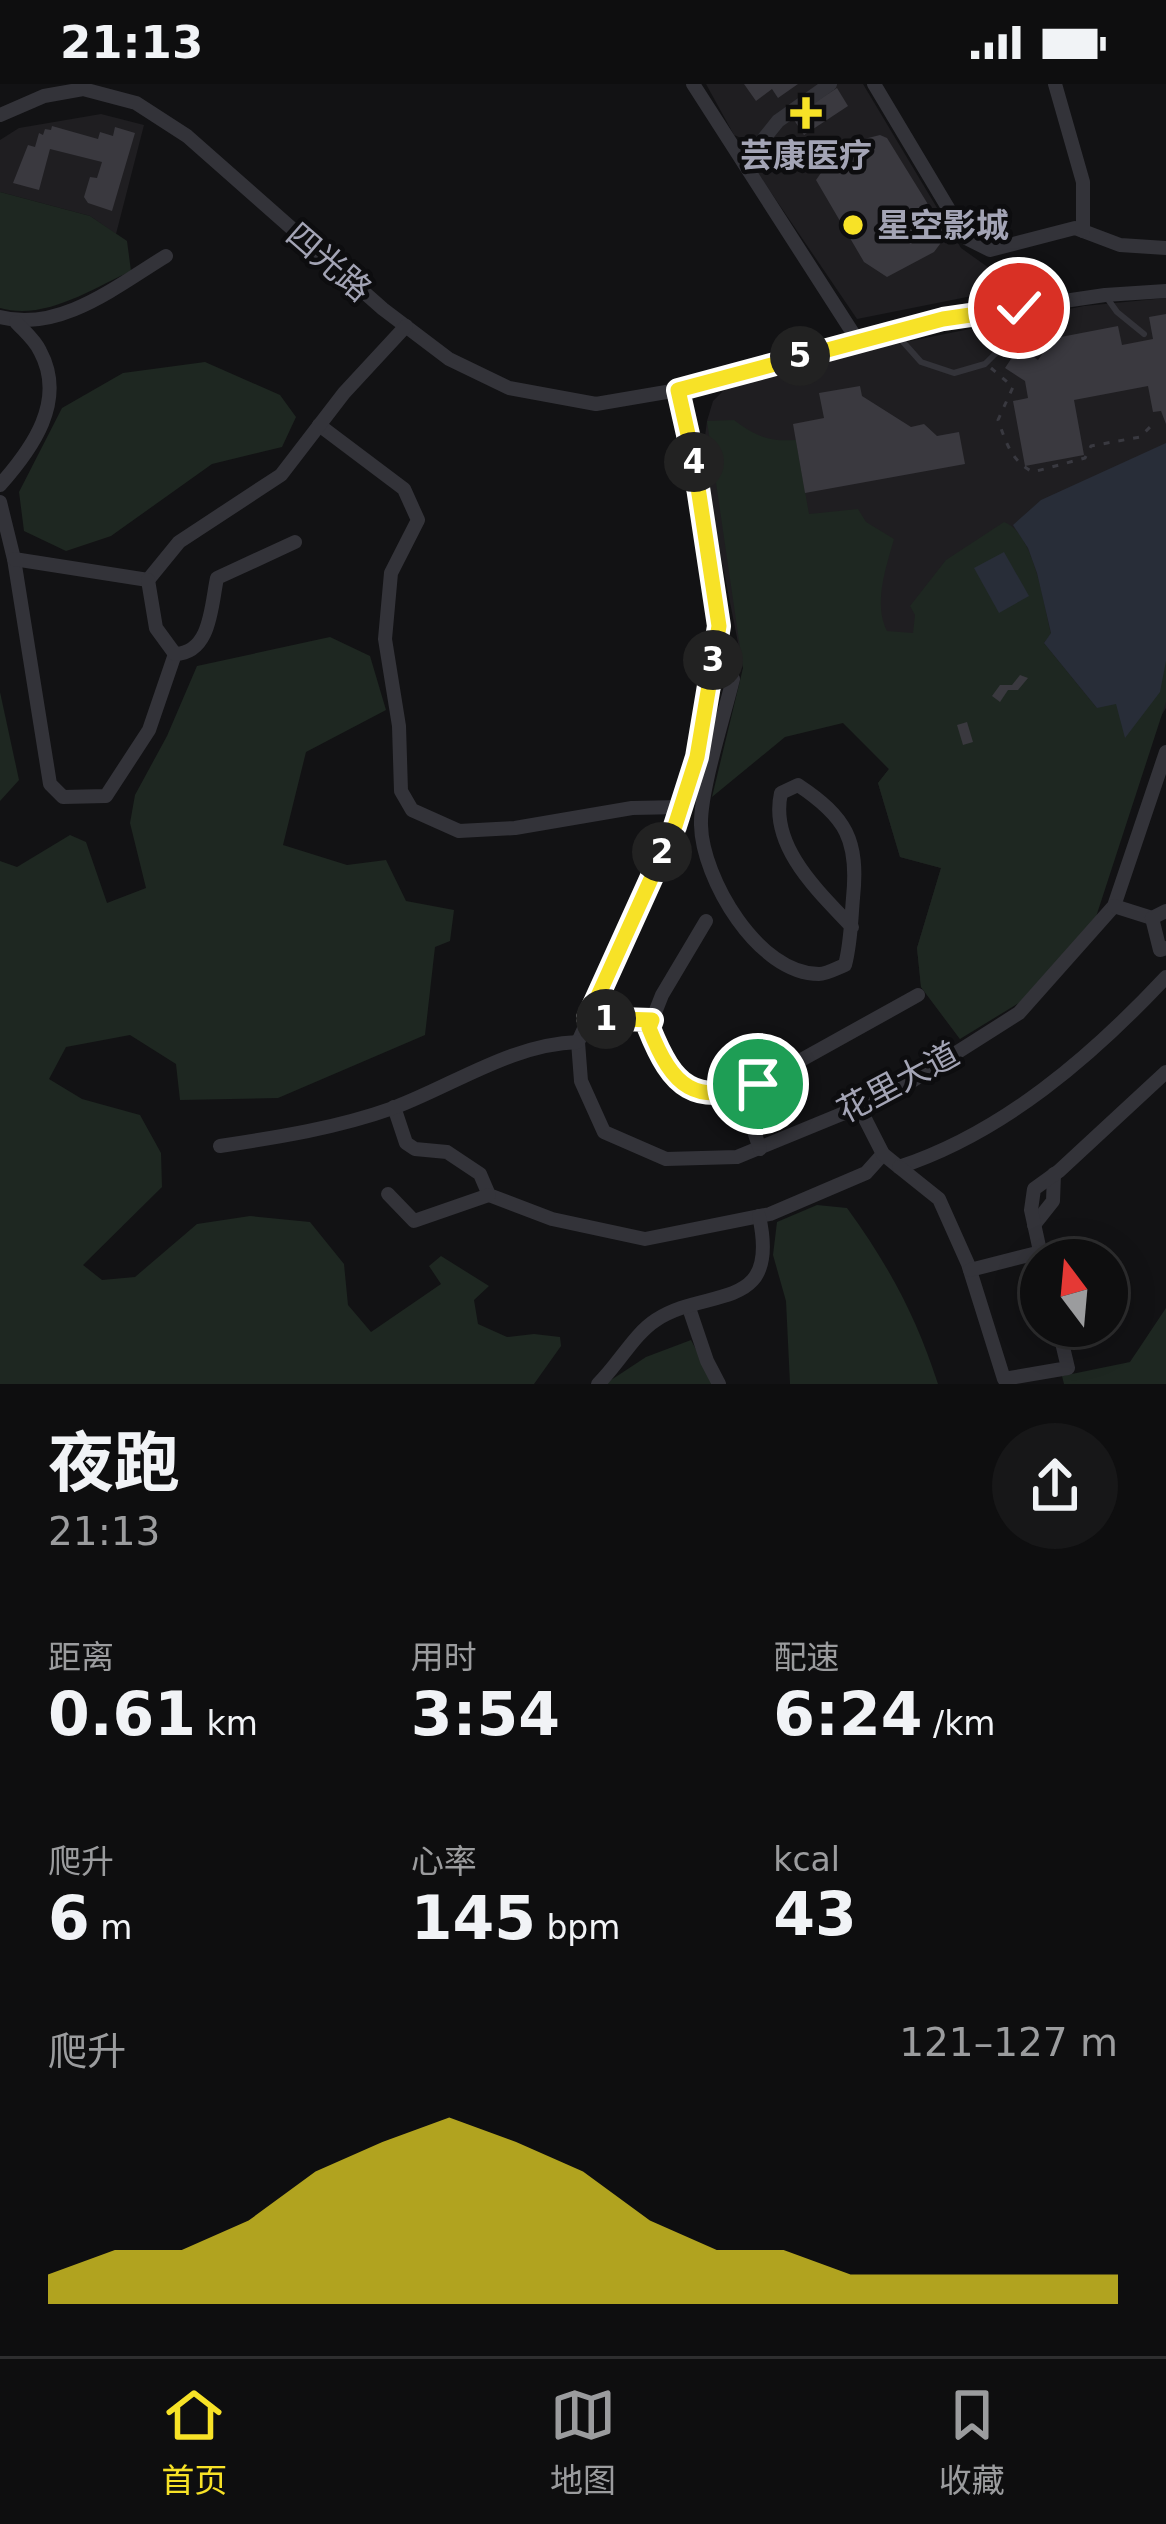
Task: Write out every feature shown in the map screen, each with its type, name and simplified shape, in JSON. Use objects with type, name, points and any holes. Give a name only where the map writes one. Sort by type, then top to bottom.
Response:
[{"type":"street","points":[[693,84],[858,341]]},
{"type":"street","points":[[744,163],[778,122],[830,84]]},
{"type":"street","points":[[874,84],[966,238],[989,250],[1075,227],[1120,245],[1166,248]]},
{"type":"street","points":[[1055,84],[1083,182],[1083,231]]},
{"type":"street","name":"四光路","points":[[0,115],[43,90],[83,89],[136,103],[187,136],[448,359],[509,388],[596,404],[678,390],[943,319],[1166,291]]},
{"type":"street","points":[[0,317],[16,322],[75,311],[166,256]]},
{"type":"street","points":[[0,485],[35,445],[51,386],[40,350],[16,322]]},
{"type":"street","points":[[175,654],[156,628],[148,580],[179,542],[281,475],[406,326]]},
{"type":"street","points":[[220,1146],[309,1132],[394,1107],[552,1042],[578,1042],[681,807],[697,757],[719,626],[694,461],[678,390]]},
{"type":"street","points":[[319,425],[404,488],[418,520],[391,573],[385,639],[399,726],[401,791],[412,810],[459,831],[514,828],[632,808],[681,807]]},
{"type":"street","points":[[0,502],[14,559],[50,784],[63,797],[106,796],[149,730],[175,654]]},
{"type":"street","points":[[175,654],[187,654],[205,638],[217,578],[295,542]]},
{"type":"street","points":[[14,559],[148,580]]},
{"type":"street","points":[[714,653],[733,680],[700,818],[704,855],[755,944],[788,966],[820,975],[845,965],[852,927],[857,866],[853,842],[829,806],[798,785],[781,793],[776,814],[786,844],[810,881],[852,927]]},
{"type":"street","name":"花里大道","points":[[578,1042],[581,1082],[604,1132],[666,1159],[737,1157],[892,1093],[1019,1013],[1114,906],[1166,752]]},
{"type":"street","points":[[1114,906],[1159,915],[1160,950],[1166,948]]},
{"type":"street","points":[[706,921],[662,994],[649,1028],[676,1080],[699,1092],[740,1090],[918,995]]},
{"type":"street","points":[[899,1167],[935,1155],[1012,1111],[1107,1040],[1166,977]]},
{"type":"street","points":[[588,1018],[652,1020]]},
{"type":"street","points":[[1038,1239],[1030,1210],[1034,1189],[1166,1072]]},
{"type":"street","points":[[740,1090],[760,1149]]},
{"type":"street","points":[[394,1107],[406,1143],[415,1149],[447,1152],[480,1174],[490,1195]]},
{"type":"street","points":[[860,1107],[884,1154],[939,1199],[970,1270],[1004,1379],[1068,1368],[1063,1347]]},
{"type":"street","points":[[388,1194],[414,1221],[490,1195],[552,1219],[645,1238],[759,1216],[866,1173],[884,1154]]},
{"type":"street","points":[[598,1384],[659,1317],[736,1294],[762,1268],[765,1245],[759,1216]]},
{"type":"street","points":[[970,1270],[1020,1260]]},
{"type":"street","points":[[689,1308],[706,1361],[719,1384]]},
{"type":"lane","points":[[1106,295],[1117,312],[1144,334]]},
{"type":"lane","points":[[894,332],[920,362],[955,373],[985,364],[1012,337],[1019,308]]},
{"type":"path","points":[[985,364],[1013,387],[998,420],[1017,464],[1033,472],[1085,458],[1091,446],[1140,437],[1155,422]]},
{"type":"shaded area","points":[[706,84],[863,84],[961,248],[989,268],[982,294],[857,319],[757,172],[753,143],[734,135]]},
{"type":"shaded area","points":[[101,114],[144,125],[116,234],[90,216],[0,192],[0,140],[19,128]]},
{"type":"shaded area","points":[[0,192],[90,216],[127,241],[131,271],[51,307],[0,308]]},
{"type":"shaded area","points":[[1166,298],[1166,708],[960,1039],[921,987],[917,948],[941,868],[900,857],[878,783],[889,769],[843,722],[740,692],[743,668],[715,527],[704,444],[707,421],[713,401],[727,387],[866,350],[1084,306]]},
{"type":"shaded area","points":[[205,362],[280,395],[296,417],[282,447],[212,464],[111,536],[66,551],[24,531],[19,492],[62,408],[123,373]]},
{"type":"shaded area","points":[[734,420],[763,437],[796,440],[809,514],[858,509],[866,522],[894,539],[881,597],[887,631],[913,633],[915,615],[910,606],[946,560],[1004,522],[1023,540],[1036,571],[1051,634],[1044,643],[1097,708],[1166,661],[1166,702],[1095,920],[1022,1001],[960,1039],[921,987],[917,948],[941,868],[900,857],[878,783],[889,769],[843,723],[785,737],[712,797],[743,668],[707,421]]},
{"type":"shaded area","points":[[1166,443],[1166,661],[1160,692],[1125,738],[1116,704],[1097,708],[1044,643],[1051,633],[1037,573],[1013,525],[1041,500]]},
{"type":"shaded area","points":[[1004,552],[1029,596],[999,613],[974,568]]},
{"type":"shaded area","points":[[330,637],[370,656],[386,710],[306,752],[283,845],[347,865],[386,860],[406,901],[454,910],[450,941],[435,947],[425,1035],[278,1098],[180,1100],[176,1064],[130,1035],[66,1047],[49,1079],[82,1099],[140,1115],[161,1153],[162,1187],[83,1265],[102,1280],[135,1277],[197,1224],[250,1216],[310,1222],[344,1264],[348,1305],[371,1332],[441,1284],[429,1266],[441,1256],[489,1286],[474,1300],[478,1324],[507,1337],[560,1337],[561,1346],[534,1384],[0,1384],[0,861],[17,867],[70,835],[86,842],[107,903],[146,888],[130,823],[135,795],[197,666]]},
{"type":"shaded area","points":[[0,692],[19,780],[0,801]]},
{"type":"shaded area","points":[[817,1205],[847,1208],[862,1229],[911,1314],[938,1384],[790,1384],[786,1301],[773,1255],[777,1222]]},
{"type":"shaded area","points":[[1166,1308],[1166,1384],[1064,1384],[1062,1376],[1130,1362]]},
{"type":"shaded area","points":[[691,1340],[714,1384],[605,1384],[646,1357]]},
{"type":"building","points":[[744,84],[798,84],[778,98],[772,89],[756,101]]},
{"type":"building","points":[[837,88],[848,106],[804,135],[792,117]]},
{"type":"building","points":[[52,126],[98,139],[100,132],[113,136],[115,127],[135,133],[112,211],[84,197],[90,177],[97,178],[102,162],[50,149],[39,190],[13,183],[28,145],[35,147],[39,133],[43,135]]},
{"type":"building","points":[[887,138],[934,214],[943,240],[934,252],[887,277],[864,262],[816,180],[828,163],[848,160],[864,139]]},
{"type":"building","points":[[1166,314],[1166,424],[1161,411],[1153,412],[1148,386],[1074,400],[1084,455],[1025,466],[1013,401],[1028,398],[1025,381],[1005,368],[1019,347],[1038,360],[1047,347],[1045,340],[1118,326],[1122,345],[1153,339],[1149,317]]},
{"type":"building","points":[[860,386],[862,396],[911,427],[924,424],[937,436],[959,432],[965,464],[805,493],[793,424],[824,418],[819,393]]},
{"type":"building","points":[[1020,675],[1028,678],[1018,690],[1008,690],[1000,702],[992,696],[1000,685],[1012,685]]},
{"type":"building","points":[[967,722],[973,742],[963,745],[957,725]]},
{"type":"place","name":"芸康医疗","points":[[806,113]]},
{"type":"place","name":"星空影城","points":[[853,225]]},
{"type":"route","points":[[758,1084],[729,1094],[699,1092],[676,1080],[649,1028],[652,1020],[588,1018],[675,826],[697,757],[719,626],[694,461],[678,390],[943,319],[1019,308]]}]
